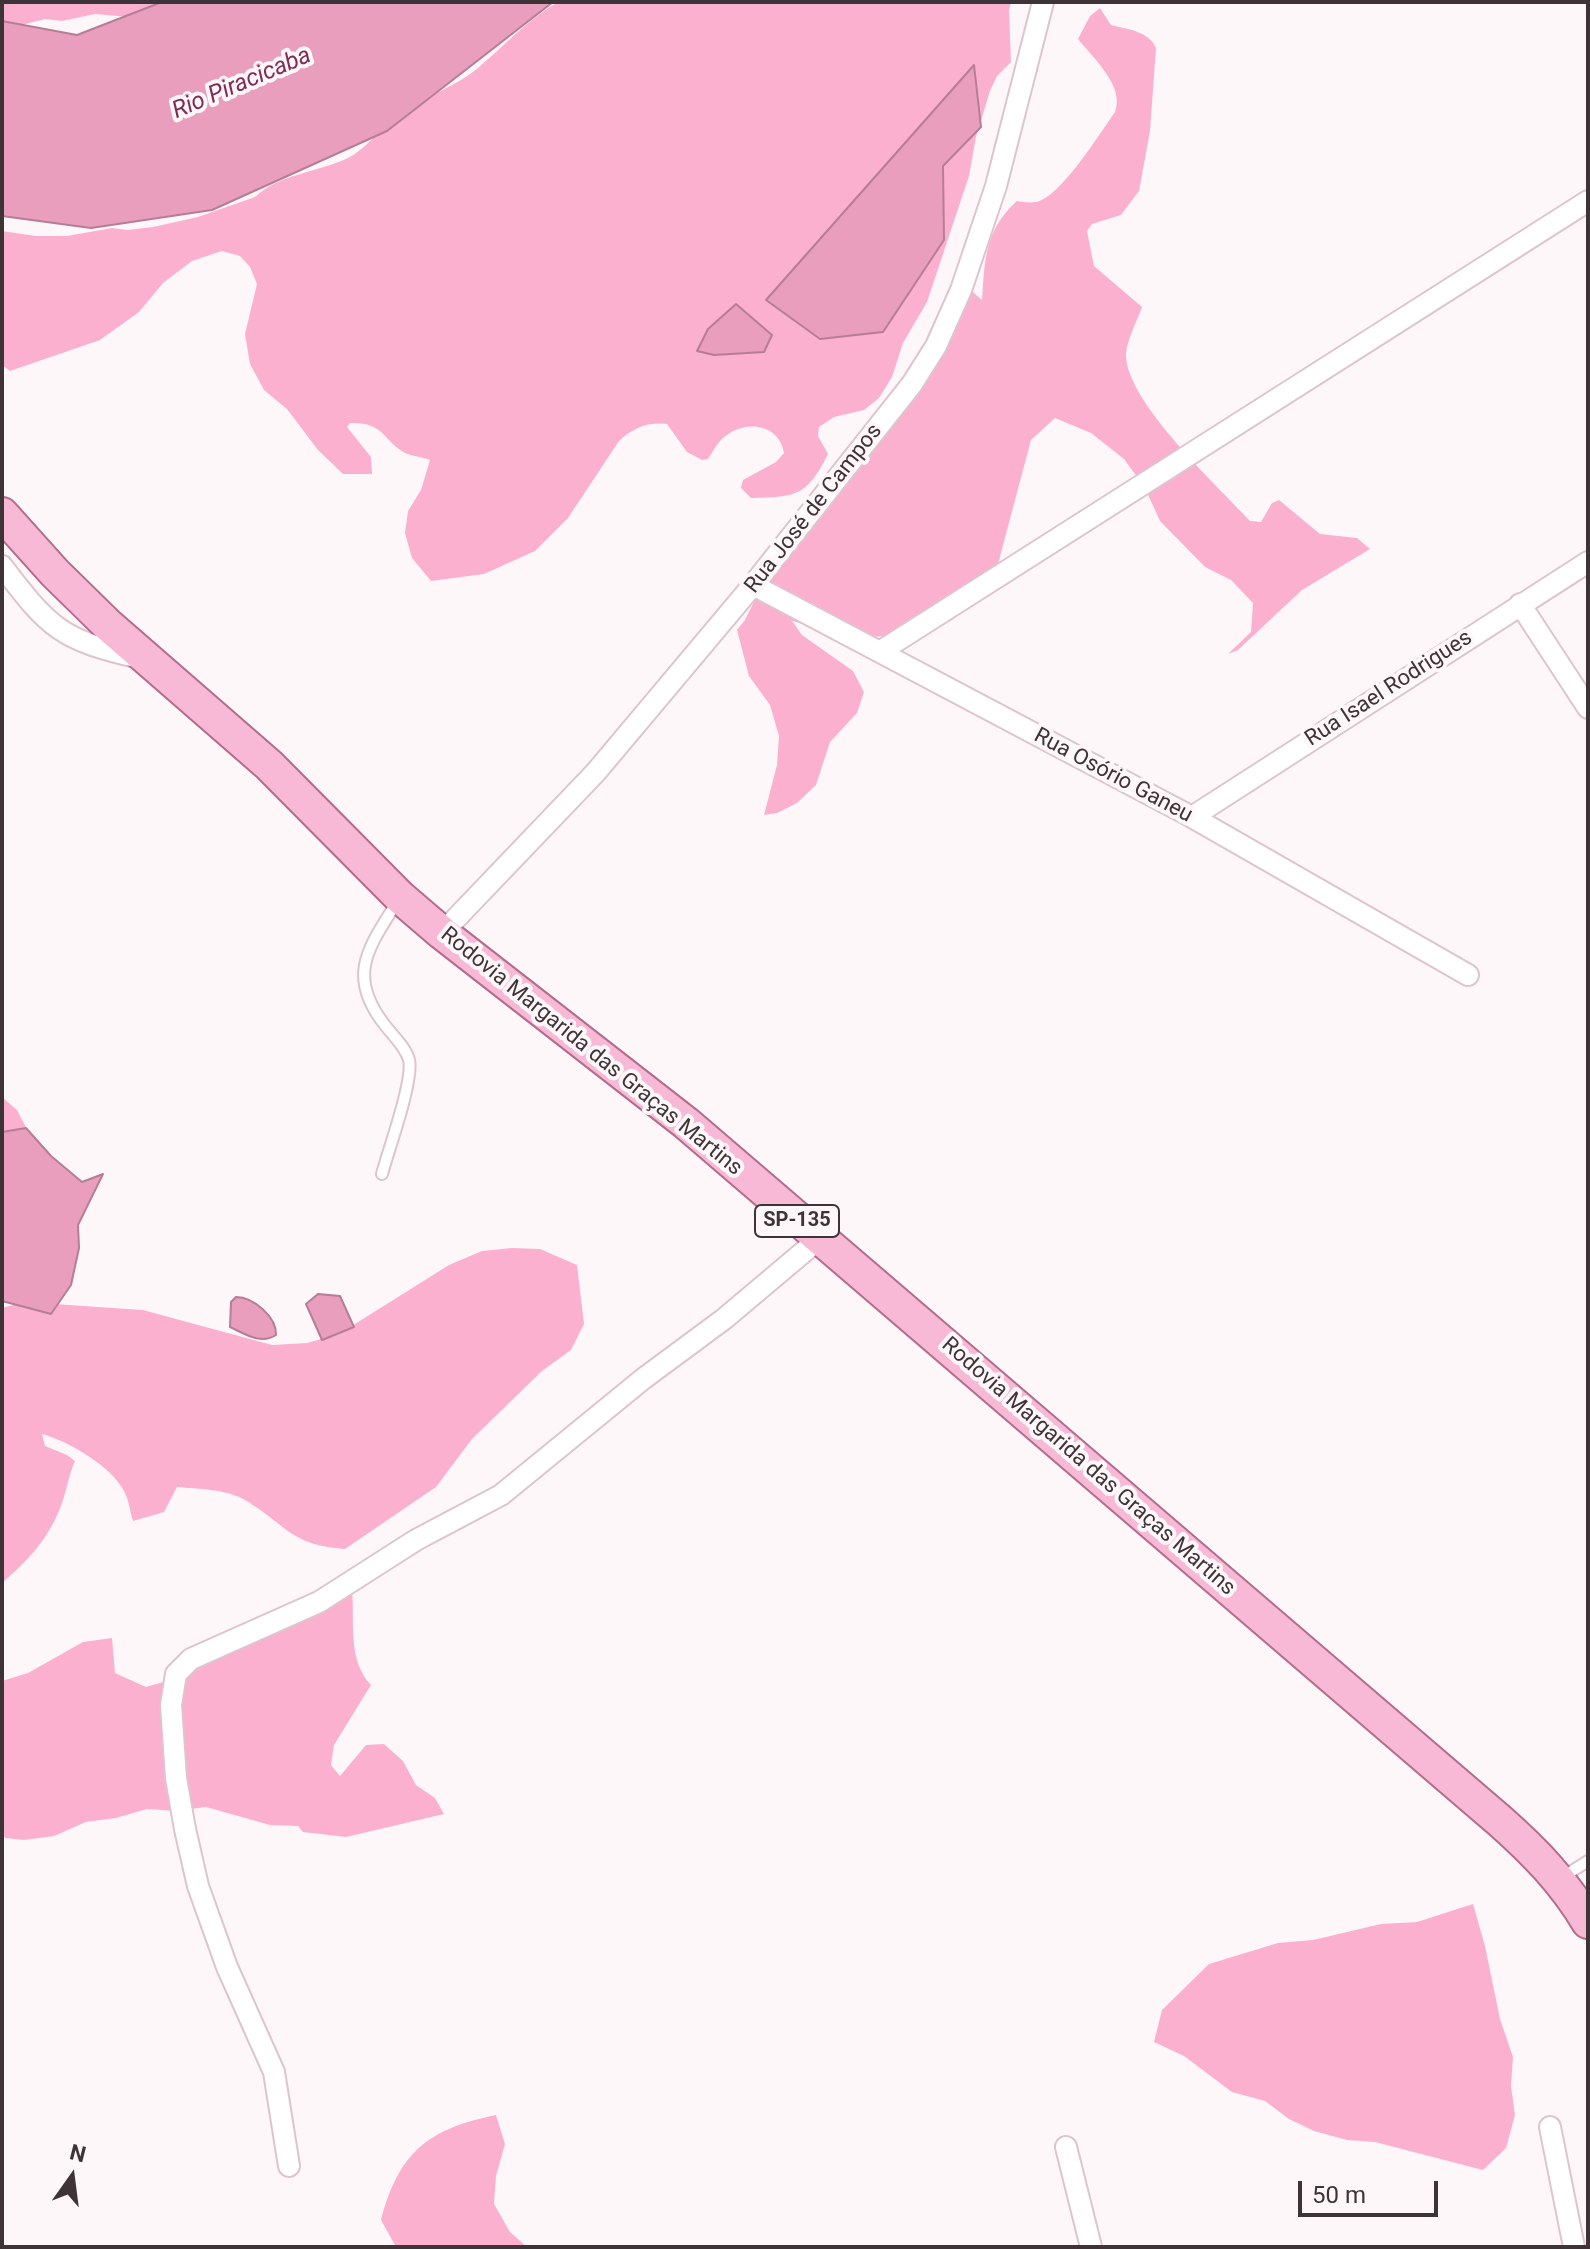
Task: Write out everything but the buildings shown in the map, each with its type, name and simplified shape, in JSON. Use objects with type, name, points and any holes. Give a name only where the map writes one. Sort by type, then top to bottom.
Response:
[{"type":"main road","name":"Rodovia Margarida das Graças Martins","points":[[4,516],[76,594],[269,765],[400,897],[686,1123],[1500,1821],[1532,1849],[1560,1880],[1588,1922]]},
{"type":"street","name":"Rua José de Campos","points":[[442,933],[596,772],[753,585],[912,384],[936,346],[961,290],[996,186],[1043,2]]},
{"type":"street","points":[[881,651],[1588,201]]},
{"type":"street","name":"Rua Isael Rodrigues","points":[[1192,817],[1588,562]]},
{"type":"street","points":[[2,566],[34,608],[55,627],[83,643],[147,659]]},
{"type":"street","name":"Rua Osório Ganeu","points":[[753,585],[1192,817],[1468,975]]},
{"type":"street","points":[[1520,604],[1588,708]]},
{"type":"street","points":[[289,2166],[274,2072],[227,1967],[192,1860],[176,1778],[171,1705],[176,1674],[191,1659],[334,1594],[416,1540],[516,1484],[643,1379],[724,1319],[819,1239]]},
{"type":"street","points":[[1550,2127],[1574,2247]]},
{"type":"street","points":[[1066,2147],[1091,2247]]},
{"type":"lane","points":[[382,1174],[408,1078],[409,1061],[369,1003],[364,985],[365,957],[400,897]]},
{"type":"lane","points":[[1560,1880],[1588,1861]]},
{"type":"shaded area","points":[[2,2],[213,2],[130,17],[95,14],[62,21],[45,19],[2,30]]},
{"type":"shaded area","points":[[558,2],[1011,2],[1011,62],[997,76],[990,91],[976,137],[969,176],[927,302],[903,343],[892,377],[879,398],[864,410],[834,417],[819,427],[818,436],[828,454],[807,486],[790,495],[751,498],[741,488],[743,480],[776,462],[784,453],[781,443],[768,430],[750,426],[731,432],[721,440],[708,459],[702,460],[687,452],[667,424],[647,425],[635,429],[619,441],[568,518],[535,551],[484,574],[431,581],[412,558],[405,533],[408,511],[421,490],[430,460],[405,453],[377,429],[361,423],[350,423],[347,427],[371,457],[372,474],[343,474],[318,450],[287,409],[264,390],[250,364],[245,334],[257,284],[250,267],[240,256],[222,251],[192,261],[163,283],[139,312],[100,340],[10,371],[2,365],[2,231],[67,236],[112,228],[153,227],[198,217],[255,197],[276,183],[354,155],[409,110],[473,72],[526,25]]},
{"type":"shaded area","points":[[1100,8],[1111,25],[1143,34],[1156,48],[1150,131],[1139,191],[1121,215],[1092,224],[1087,231],[1094,266],[1142,307],[1126,354],[1140,395],[1196,465],[1250,521],[1261,522],[1272,503],[1279,500],[1320,534],[1357,538],[1370,549],[1302,590],[1238,650],[1228,654],[1251,632],[1253,603],[1231,580],[1205,567],[1160,521],[1145,488],[1124,459],[1091,433],[1055,418],[1031,440],[997,568],[974,579],[894,635],[861,638],[792,621],[802,635],[853,671],[864,692],[857,713],[830,742],[816,785],[797,803],[777,813],[764,815],[777,765],[779,736],[770,705],[749,676],[737,630],[772,565],[884,419],[946,304],[964,284],[982,300],[988,247],[1006,212],[1017,201],[1036,202],[1056,189],[1079,163],[1115,112],[1116,92],[1112,82],[1078,39],[1090,16]]},
{"type":"shaded area","points":[[2,1097],[17,1110],[30,1135],[49,1152],[47,1165],[2,1189]]},
{"type":"shaded area","points":[[540,1249],[577,1265],[584,1324],[571,1350],[542,1371],[472,1439],[436,1487],[345,1549],[300,1538],[245,1500],[212,1490],[177,1487],[164,1512],[133,1521],[124,1491],[109,1473],[64,1442],[42,1434],[45,1446],[75,1461],[51,1527],[30,1557],[2,1583],[2,1308],[24,1302],[143,1310],[272,1345],[307,1343],[339,1334],[449,1265],[482,1251]]},
{"type":"shaded area","points":[[352,1590],[355,1652],[363,1675],[371,1685],[334,1745],[331,1765],[340,1776],[366,1745],[384,1744],[403,1761],[416,1785],[435,1798],[444,1814],[346,1837],[303,1832],[298,1826],[270,1825],[206,1807],[176,1811],[147,1809],[86,1822],[54,1836],[24,1840],[5,1838],[2,1833],[2,1681],[28,1673],[83,1642],[112,1638],[115,1673],[146,1687],[177,1678],[235,1640],[283,1629]]},
{"type":"shaded area","points":[[1473,1904],[1500,2019],[1513,2057],[1511,2086],[1515,2115],[1506,2148],[1483,2170],[1375,2142],[1347,2140],[1314,2131],[1289,2119],[1265,2101],[1232,2092],[1184,2056],[1154,2042],[1162,2010],[1209,1964],[1278,1943],[1313,1940],[1381,1924],[1417,1922]]},
{"type":"shaded area","points":[[496,2115],[505,2144],[496,2176],[494,2204],[510,2232],[527,2247],[396,2247],[381,2220],[388,2197],[407,2161],[434,2136]]},
{"type":"water","name":"Rio Piracicaba","points":[[162,2],[553,2],[387,131],[212,210],[91,228],[2,216],[2,21],[77,35]]},
{"type":"water","points":[[974,65],[981,127],[943,166],[944,240],[883,332],[820,339],[766,300]]},
{"type":"water","points":[[736,304],[772,335],[764,352],[714,355],[697,351],[708,329]]},
{"type":"water","points":[[26,1128],[51,1156],[82,1182],[103,1174],[78,1225],[79,1248],[71,1285],[51,1314],[2,1301],[2,1132]]},
{"type":"water","points":[[318,1294],[340,1296],[354,1327],[322,1340],[306,1304]]},
{"type":"water","points":[[236,1297],[250,1300],[263,1309],[273,1321],[276,1335],[259,1339],[230,1327],[231,1302]]}]
